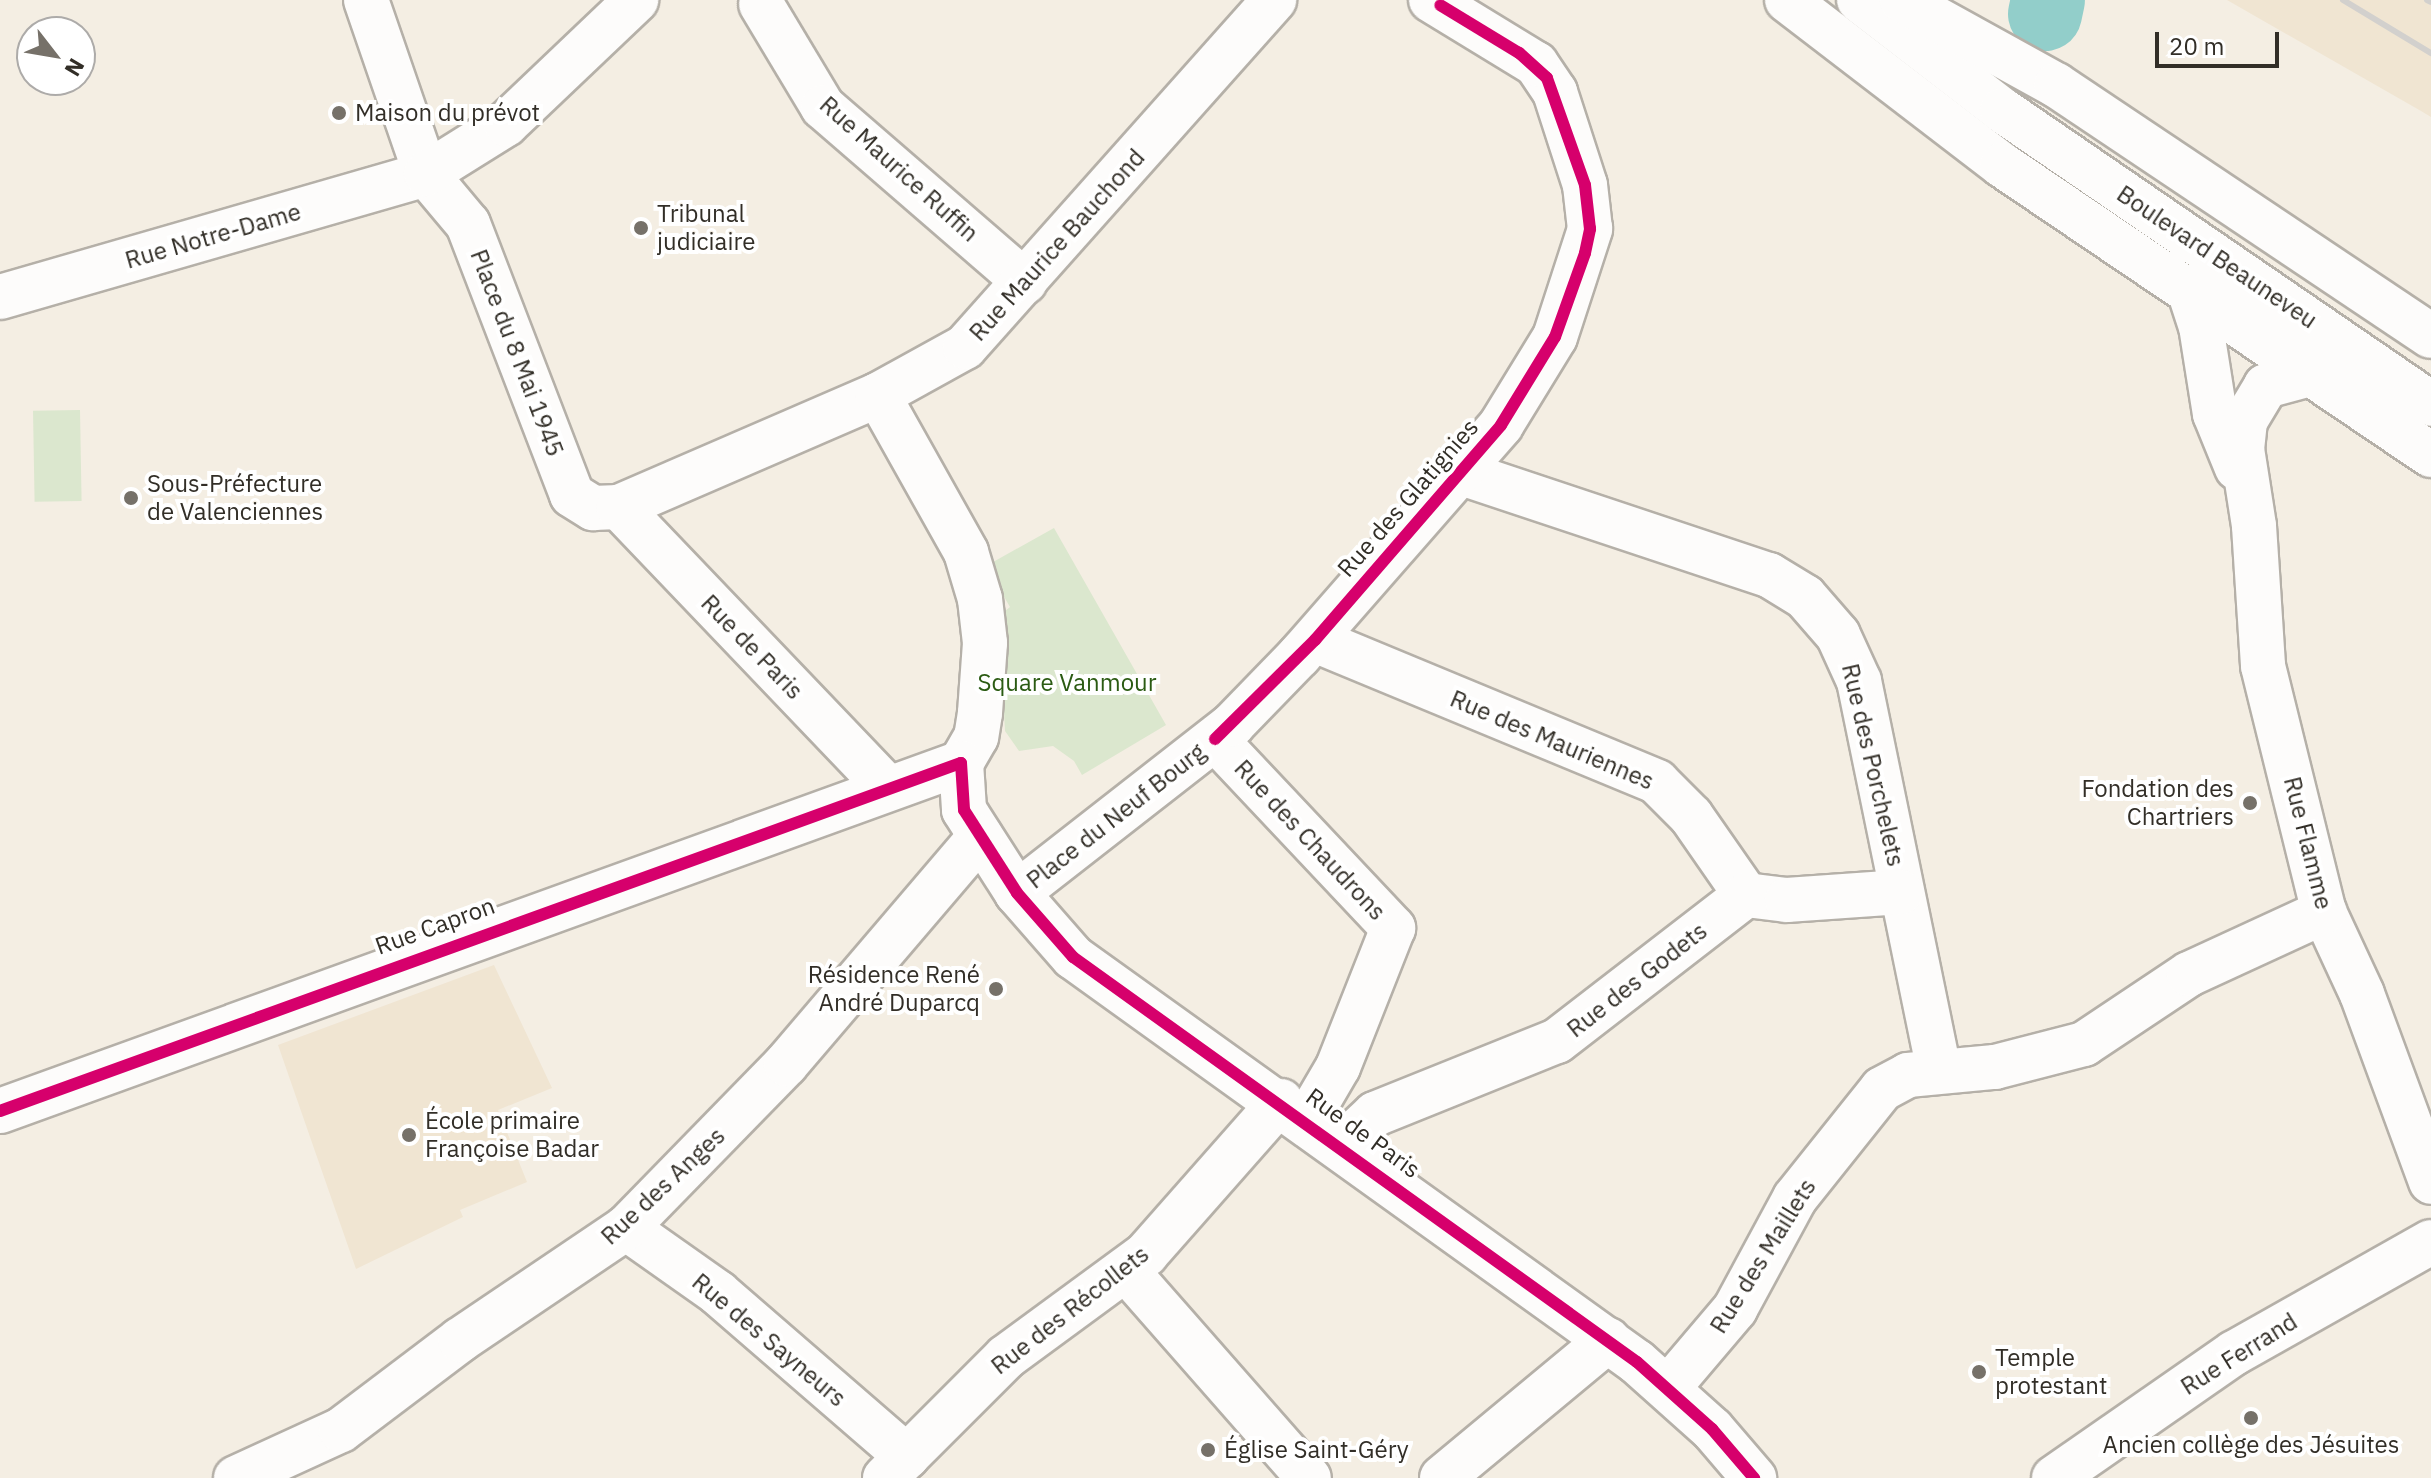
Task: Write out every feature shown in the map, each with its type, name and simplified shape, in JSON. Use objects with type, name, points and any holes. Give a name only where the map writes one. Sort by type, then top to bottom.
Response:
[{"type":"street","points":[[366,0],[426,174]]},
{"type":"street","name":"Rue Notre-Dame","points":[[0,297],[426,174],[506,124],[636,0]]},
{"type":"street","name":"Rue Maurice Bauchond","points":[[619,507],[878,395],[965,347],[1274,0]]},
{"type":"street","name":"Rue des Glatignies","points":[[1215,739],[1315,640],[1462,473],[1541,363],[1585,253],[1590,229],[1585,185],[1547,78],[1519,53],[1431,0]]},
{"type":"street","points":[[1787,0],[1953,130],[2431,455]]},
{"type":"street","name":"Boulevard Beauneveu","points":[[1810,0],[2002,110]]},
{"type":"street","name":"Boulevard Beauneveu","points":[[1859,0],[2002,110],[2431,404]]},
{"type":"street","points":[[1902,0],[2039,74],[2431,336]]},
{"type":"street","name":"Rue Maurice Ruffin","points":[[761,4],[823,107],[1025,282]]},
{"type":"street","name":"Place du 8 Mai 1945","points":[[426,174],[468,224],[572,495],[593,508],[619,507]]},
{"type":"street","name":"Rue Flamme","points":[[2190,293],[2221,434],[2249,488]]},
{"type":"street","name":"Rue Flamme","points":[[2310,374],[2279,379],[2250,408],[2242,449],[2249,488],[2263,666],[2324,912],[2413,1128],[2431,1182]]},
{"type":"street","points":[[878,395],[966,552],[980,599],[985,643],[980,713],[976,737],[961,763],[972,824]]},
{"type":"street","name":"Rue des Porchelets","points":[[1462,473],[1769,575],[1805,597],[1838,635],[1854,665],[1939,1071]]},
{"type":"street","name":"Rue de Paris","points":[[619,507],[886,786]]},
{"type":"street","name":"Rue des Mauriennes","points":[[1315,640],[1657,782],[1691,816],[1746,895]]},
{"type":"street","name":"Place du Neuf Bourg","points":[[1017,893],[1215,739]]},
{"type":"street","name":"Rue des Chaudrons","points":[[1215,739],[1393,928],[1334,1075],[1294,1110]]},
{"type":"street","points":[[886,786],[961,763]]},
{"type":"street","name":"Rue Capron","points":[[0,1111],[886,786]]},
{"type":"street","name":"Rue de Paris","points":[[972,824],[1017,893],[1073,957],[1294,1110],[1608,1340],[1668,1388],[1725,1441],[1754,1478]]},
{"type":"street","name":"Rue des Anges","points":[[247,1476],[341,1430],[460,1340],[626,1228],[786,1064],[972,824]]},
{"type":"street","points":[[1746,895],[1787,900],[1901,892]]},
{"type":"street","name":"Rue des Godets","points":[[1342,1145],[1375,1114],[1557,1041],[1746,895]]},
{"type":"street","name":"Rue des Maillets","points":[[1668,1388],[1735,1309],[1795,1198],[1870,1100],[1908,1075],[1995,1067],[2084,1044],[2189,974],[2324,912]]},
{"type":"street","name":"Rue des Récollets","points":[[896,1468],[1006,1357],[1126,1270],[1294,1110]]},
{"type":"street","name":"Rue des Sayneurs","points":[[626,1228],[727,1300],[896,1468]]},
{"type":"street","name":"Rue Ferrand","points":[[2054,1478],[2234,1353],[2431,1242]]},
{"type":"street","points":[[1126,1270],[1309,1478]]},
{"type":"street","points":[[1442,1478],[1608,1340]]},
{"type":"shaded area","points":[[2227,0],[2431,0],[2431,117],[2421,111]]},
{"type":"shaded area","name":"École primaire Françoise Badar","points":[[494,965],[552,1088],[498,1110],[527,1182],[460,1210],[463,1217],[356,1269],[278,1045]]},
{"type":"green space","points":[[80,410],[82,501],[35,502],[33,411]]},
{"type":"green space","name":"Square Vanmour","points":[[1054,528],[1166,725],[1082,775],[1074,761],[1053,746],[1019,751],[1005,731],[999,616],[1010,607],[986,566]]},
{"type":"waterway","points":[[2045,14],[2048,0]]},
{"type":"railway","points":[[2343,0],[2431,53]]},
{"type":"railway","points":[[2427,0],[2431,2]]},
{"type":"cycle path","points":[[1215,739],[1315,640],[1501,425],[1555,337],[1585,253],[1590,229],[1585,185],[1547,78],[1519,53],[1440,5]]},
{"type":"cycle path","points":[[0,1111],[961,763],[964,810],[1017,893],[1073,957],[1637,1362],[1712,1429],[1754,1478]]},
{"type":"place","name":"Maison du prévot","points":[[339,113]]},
{"type":"place","name":"Tribunal judiciaire","points":[[641,228]]},
{"type":"place","name":"Sous-Préfecture de Valenciennes","points":[[131,498]]},
{"type":"place","name":"Fondation des Chartriers","points":[[2250,803]]},
{"type":"place","name":"Résidence René André Duparcq","points":[[996,989]]},
{"type":"place","name":"École primaire Françoise Badar","points":[[409,1135]]},
{"type":"place","name":"Temple protestant","points":[[1979,1372]]},
{"type":"place","name":"Ancien collège des Jésuites","points":[[2251,1418]]},
{"type":"place","name":"Église Saint-Géry","points":[[1208,1450]]}]
